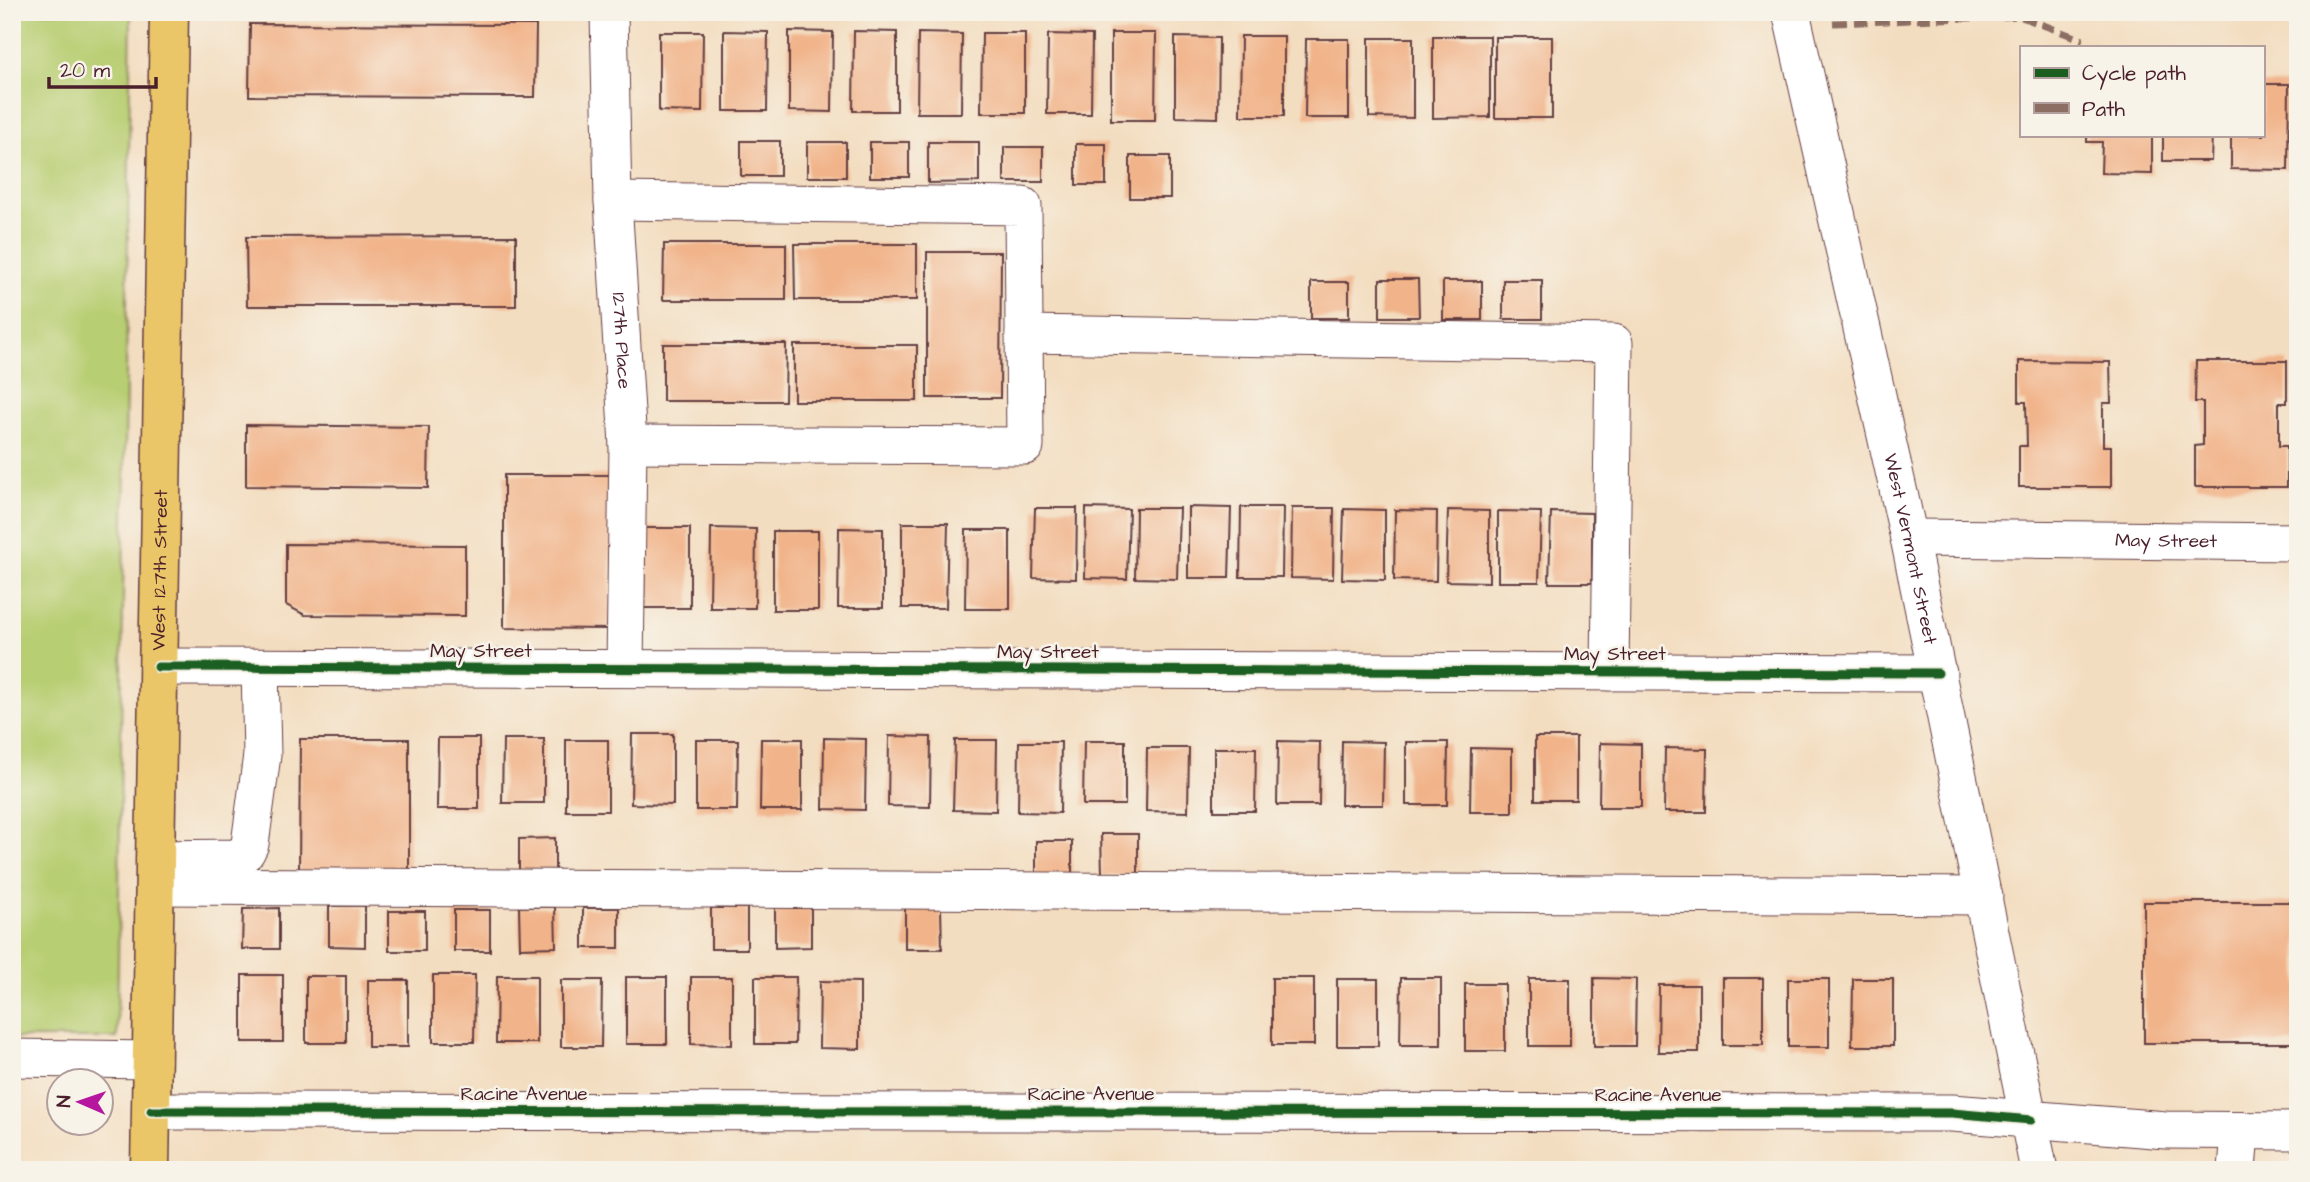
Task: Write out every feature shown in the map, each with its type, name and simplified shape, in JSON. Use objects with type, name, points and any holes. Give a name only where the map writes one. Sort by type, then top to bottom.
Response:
[{"type":"main road","name":"West 127th Street","points":[[150,1170],[169,12]]},
{"type":"street","name":"127th Place","points":[[609,12],[613,201],[628,444],[625,668]]},
{"type":"street","name":"West Vermont Street","points":[[1791,12],[1938,673],[2031,1120],[2039,1170]]},
{"type":"street","points":[[613,201],[1023,206],[1025,446],[628,444]]},
{"type":"street","points":[[1024,334],[1614,343],[1610,672]]},
{"type":"street","name":"May Street","points":[[1909,538],[2298,542]]},
{"type":"street","name":"May Street","points":[[158,667],[1938,673]]},
{"type":"street","points":[[155,873],[236,858],[246,852],[250,844],[262,755],[260,667]]},
{"type":"street","points":[[155,873],[1984,896]]},
{"type":"street","points":[[12,1058],[152,1060]]},
{"type":"street","name":"Racine Avenue","points":[[151,1111],[1952,1113],[2166,1130],[2298,1131]]},
{"type":"street","points":[[2237,1170],[2240,1131]]},
{"type":"green space","points":[[12,12],[131,12],[117,1038],[12,1038]]},
{"type":"building","points":[[250,24],[536,25],[535,97],[249,96]]},
{"type":"building","points":[[724,31],[768,32],[767,111],[724,111]]},
{"type":"building","points":[[789,31],[833,32],[832,112],[789,111]]},
{"type":"building","points":[[854,31],[897,32],[897,111],[853,111]]},
{"type":"building","points":[[659,32],[703,32],[702,112],[659,111]]},
{"type":"building","points":[[918,33],[962,34],[961,113],[917,113]]},
{"type":"building","points":[[982,33],[1025,33],[1025,113],[981,113]]},
{"type":"building","points":[[1111,33],[1156,33],[1155,120],[1111,120]]},
{"type":"building","points":[[1048,34],[1092,35],[1091,114],[1047,114]]},
{"type":"building","points":[[1241,36],[1284,36],[1284,116],[1240,116]]},
{"type":"building","points":[[1433,36],[1490,36],[1490,117],[1433,118]]},
{"type":"building","points":[[1175,37],[1219,38],[1218,118],[1175,117]]},
{"type":"building","points":[[1495,37],[1552,37],[1552,118],[1495,118]]},
{"type":"building","points":[[1369,38],[1413,38],[1413,118],[1369,117]]},
{"type":"building","points":[[1306,39],[1349,39],[1349,118],[1305,118]]},
{"type":"building","points":[[2264,84],[2289,84],[2288,170],[2231,169],[2231,136],[2264,136]]},
{"type":"building","points":[[2087,136],[2152,136],[2152,174],[2101,173],[2102,142],[2087,142]]},
{"type":"building","points":[[2163,136],[2212,136],[2211,161],[2163,161]]},
{"type":"building","points":[[741,141],[780,141],[780,176],[741,176]]},
{"type":"building","points":[[807,142],[846,142],[846,177],[807,177]]},
{"type":"building","points":[[870,142],[909,142],[909,177],[870,177]]},
{"type":"building","points":[[928,142],[979,142],[979,182],[928,183]]},
{"type":"building","points":[[1076,144],[1106,144],[1106,185],[1076,185]]},
{"type":"building","points":[[1004,147],[1043,147],[1043,182],[1004,182]]},
{"type":"building","points":[[1130,156],[1170,156],[1170,198],[1130,198]]},
{"type":"building","points":[[516,236],[516,306],[247,306],[246,237]]},
{"type":"building","points":[[664,244],[786,244],[786,300],[663,300]]},
{"type":"building","points":[[794,244],[917,244],[917,300],[795,300]]},
{"type":"building","points":[[927,252],[1001,252],[1000,398],[927,398]]},
{"type":"building","points":[[1380,279],[1418,279],[1419,317],[1380,317]]},
{"type":"building","points":[[1503,280],[1542,280],[1542,319],[1503,319]]},
{"type":"building","points":[[1443,281],[1482,281],[1482,320],[1443,320]]},
{"type":"building","points":[[1311,282],[1349,282],[1349,318],[1311,318]]},
{"type":"building","points":[[663,344],[786,344],[785,401],[663,401]]},
{"type":"building","points":[[794,345],[917,345],[917,401],[794,401]]},
{"type":"building","points":[[2019,361],[2110,362],[2111,403],[2103,403],[2103,446],[2111,446],[2111,487],[2019,487],[2019,446],[2027,446],[2026,402],[2019,402]]},
{"type":"building","points":[[2196,361],[2287,361],[2287,403],[2279,403],[2279,446],[2287,446],[2287,487],[2195,487],[2195,446],[2203,445],[2203,402],[2195,402]]},
{"type":"building","points":[[246,425],[429,427],[428,488],[246,486]]},
{"type":"building","points":[[504,475],[611,475],[610,629],[504,628]]},
{"type":"building","points":[[1188,507],[1231,508],[1229,578],[1188,578]]},
{"type":"building","points":[[1241,507],[1283,507],[1282,577],[1240,577]]},
{"type":"building","points":[[1035,508],[1077,508],[1076,579],[1033,578]]},
{"type":"building","points":[[1086,508],[1129,509],[1127,579],[1085,578]]},
{"type":"building","points":[[1136,508],[1179,508],[1177,579],[1135,578]]},
{"type":"building","points":[[1292,508],[1334,508],[1333,579],[1291,578]]},
{"type":"building","points":[[1344,509],[1385,510],[1385,580],[1342,579]]},
{"type":"building","points":[[1395,510],[1437,511],[1436,581],[1394,580]]},
{"type":"building","points":[[1448,510],[1489,511],[1489,582],[1446,581]]},
{"type":"building","points":[[1498,511],[1541,512],[1539,582],[1498,582]]},
{"type":"building","points":[[1551,512],[1592,513],[1592,583],[1549,583]]},
{"type":"building","points":[[902,523],[948,523],[946,608],[902,608]]},
{"type":"building","points":[[645,528],[690,528],[690,608],[644,608]]},
{"type":"building","points":[[711,528],[756,529],[755,608],[710,608]]},
{"type":"building","points":[[839,528],[883,529],[883,608],[838,608]]},
{"type":"building","points":[[966,530],[1010,530],[1010,609],[965,609]]},
{"type":"building","points":[[773,531],[818,531],[818,610],[773,610]]},
{"type":"building","points":[[286,544],[465,545],[465,616],[305,615],[286,605]]},
{"type":"building","points":[[632,734],[673,734],[673,805],[631,804]]},
{"type":"building","points":[[889,736],[931,737],[930,807],[888,806]]},
{"type":"building","points":[[1535,737],[1576,737],[1576,800],[1535,800]]},
{"type":"building","points":[[438,738],[479,738],[479,809],[437,809]]},
{"type":"building","points":[[824,738],[866,739],[865,810],[823,809]]},
{"type":"building","points":[[300,739],[409,739],[409,875],[299,875]]},
{"type":"building","points":[[503,739],[544,739],[544,803],[502,803]]},
{"type":"building","points":[[761,739],[802,739],[802,810],[760,810]]},
{"type":"building","points":[[566,740],[608,740],[608,811],[566,811]]},
{"type":"building","points":[[696,740],[738,740],[737,810],[696,810]]},
{"type":"building","points":[[955,740],[997,740],[996,811],[953,810]]},
{"type":"building","points":[[1084,741],[1125,741],[1125,805],[1083,805]]},
{"type":"building","points":[[1278,741],[1320,742],[1319,805],[1277,805]]},
{"type":"building","points":[[1342,741],[1384,742],[1383,805],[1341,805]]},
{"type":"building","points":[[1019,742],[1061,742],[1060,813],[1018,812]]},
{"type":"building","points":[[1406,742],[1448,742],[1447,805],[1406,805]]},
{"type":"building","points":[[1600,743],[1641,744],[1641,807],[1599,807]]},
{"type":"building","points":[[1147,748],[1189,748],[1188,812],[1146,811]]},
{"type":"building","points":[[1214,748],[1256,748],[1255,811],[1214,811]]},
{"type":"building","points":[[1471,748],[1512,749],[1512,812],[1470,812]]},
{"type":"building","points":[[1665,748],[1707,749],[1706,812],[1664,812]]},
{"type":"building","points":[[1101,834],[1138,834],[1138,875],[1102,875]]},
{"type":"building","points":[[555,838],[555,879],[519,879],[519,839]]},
{"type":"building","points":[[1036,841],[1072,841],[1072,881],[1036,881]]},
{"type":"building","points":[[2144,902],[2298,902],[2298,1043],[2144,1043]]},
{"type":"building","points":[[329,906],[365,906],[365,947],[329,946]]},
{"type":"building","points":[[519,907],[555,907],[556,947],[520,948]]},
{"type":"building","points":[[775,907],[811,907],[811,947],[775,948]]},
{"type":"building","points":[[279,908],[279,949],[242,949],[243,909]]},
{"type":"building","points":[[583,908],[619,908],[619,948],[583,948]]},
{"type":"building","points":[[711,908],[747,908],[747,949],[711,949]]},
{"type":"building","points":[[905,908],[941,908],[942,949],[905,949]]},
{"type":"building","points":[[454,910],[490,910],[490,951],[454,951]]},
{"type":"building","points":[[389,911],[425,911],[425,951],[389,951]]},
{"type":"building","points":[[242,975],[283,975],[283,1042],[242,1042]]},
{"type":"building","points":[[433,975],[475,975],[474,1042],[433,1042]]},
{"type":"building","points":[[306,976],[346,976],[346,1043],[306,1043]]},
{"type":"building","points":[[497,976],[537,976],[537,1043],[496,1043]]},
{"type":"building","points":[[626,977],[667,977],[667,1044],[626,1044]]},
{"type":"building","points":[[691,977],[732,977],[732,1045],[691,1044]]},
{"type":"building","points":[[755,977],[796,977],[795,1044],[755,1044]]},
{"type":"building","points":[[1272,978],[1314,978],[1314,1045],[1272,1045]]},
{"type":"building","points":[[1401,978],[1441,978],[1441,1045],[1400,1045]]},
{"type":"building","points":[[1594,978],[1636,979],[1635,1046],[1594,1046]]},
{"type":"building","points":[[1723,978],[1763,978],[1763,1045],[1723,1045]]},
{"type":"building","points":[[1337,979],[1378,979],[1378,1046],[1337,1046]]},
{"type":"building","points":[[1529,979],[1570,979],[1570,1046],[1529,1046]]},
{"type":"building","points":[[1788,979],[1829,979],[1829,1047],[1788,1047]]},
{"type":"building","points":[[1853,979],[1893,979],[1893,1046],[1852,1046]]},
{"type":"building","points":[[368,980],[408,980],[408,1047],[368,1047]]},
{"type":"building","points":[[561,980],[602,980],[601,1047],[561,1047]]},
{"type":"building","points":[[820,981],[860,982],[860,1049],[819,1048]]},
{"type":"building","points":[[1465,984],[1505,984],[1505,1051],[1465,1051]]},
{"type":"building","points":[[1659,985],[1699,985],[1699,1052],[1658,1052]]},
{"type":"marked path","points":[[1716,13],[1757,16]]},
{"type":"marked path","points":[[1833,23],[2019,16],[2083,40]]},
{"type":"cycle path","points":[[158,667],[1938,673]]},
{"type":"cycle path","points":[[151,1111],[1952,1113],[2031,1120]]}]
